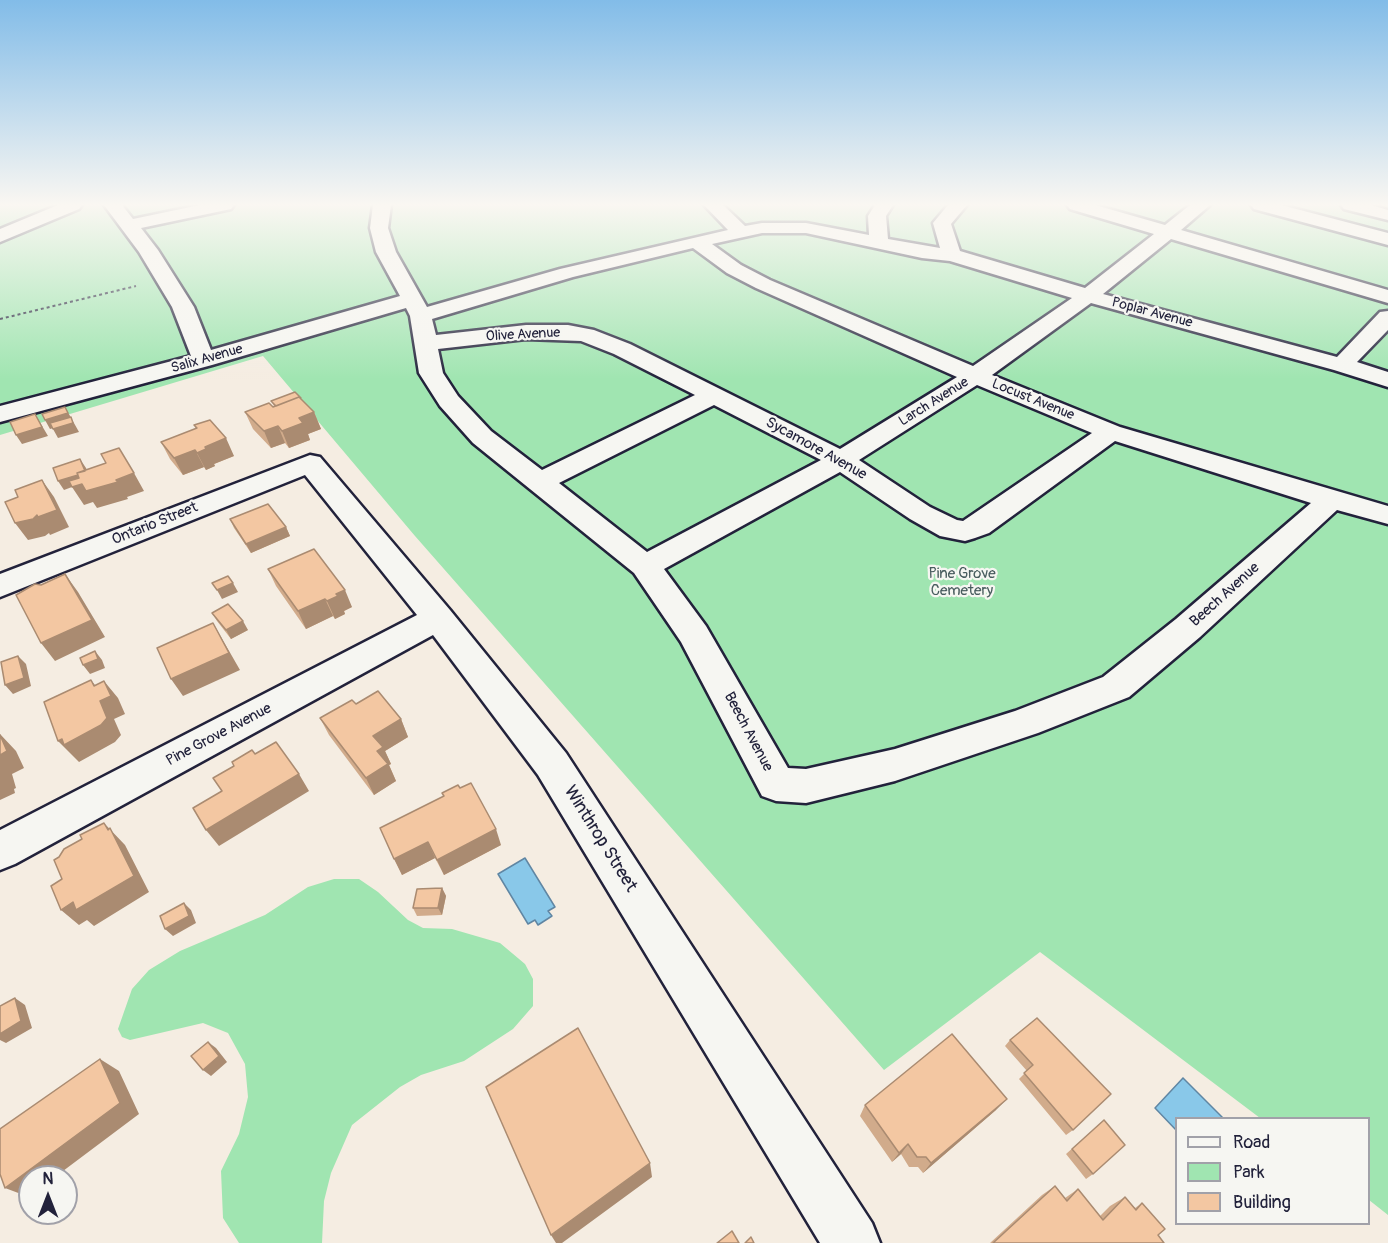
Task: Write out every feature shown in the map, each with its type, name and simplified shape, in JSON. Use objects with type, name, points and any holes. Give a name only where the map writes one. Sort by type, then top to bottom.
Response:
[{"type":"street","points":[[155,263],[187,315],[204,360]]},
{"type":"street","name":"Beech Avenue","points":[[392,263],[420,320],[431,373],[449,401],[482,437],[645,566],[694,635],[776,784],[806,786],[906,761],[1025,723],[1116,687],[1188,628],[1332,500]]},
{"type":"street","name":"Poplar Avenue","points":[[420,320],[567,273],[609,263]]},
{"type":"street","name":"Locust Avenue","points":[[726,263],[763,284],[1111,432],[1388,515]]},
{"type":"street","name":"Poplar Avenue","points":[[979,263],[1388,380]]},
{"type":"street","name":"Larch Avenue","points":[[645,566],[841,460],[975,376],[1088,296],[1130,263]]},
{"type":"street","points":[[1273,263],[1388,297]]},
{"type":"street","points":[[1342,365],[1388,317]]},
{"type":"street","name":"Salix Avenue","points":[[0,414],[204,360],[420,320]]},
{"type":"street","name":"Olive Avenue","points":[[420,320],[526,332],[568,332],[586,335],[621,349],[714,394]]},
{"type":"street","points":[[538,483],[714,394]]},
{"type":"street","name":"Sycamore Avenue","points":[[714,394],[841,460],[920,513],[950,529],[965,531],[978,526],[1111,432]]},
{"type":"street","name":"Ontario Street","points":[[0,586],[310,463]]},
{"type":"street","name":"Winthrop Street","points":[[310,463],[528,730],[580,805],[852,1243]]},
{"type":"street","name":"Pine Grove Avenue","points":[[0,851],[438,618]]},
{"type":"path","points":[[0,319],[166,280]]},
{"type":"green space","name":"Pine Grove Cemetery","points":[[0,263],[1388,263],[1388,1215],[1370,1201],[1370,1117],[1259,1117],[1040,952],[884,1070],[415,536],[263,356],[0,435]]},
{"type":"green space","points":[[334,879],[359,879],[378,892],[408,920],[423,928],[452,929],[500,943],[525,964],[533,979],[533,1006],[513,1029],[464,1061],[421,1075],[400,1087],[352,1125],[331,1173],[324,1201],[322,1243],[239,1243],[223,1218],[221,1171],[239,1134],[248,1097],[245,1064],[228,1033],[203,1023],[130,1040],[122,1037],[118,1029],[132,989],[149,970],[180,951],[265,915],[308,887]]},
{"type":"water","points":[[525,858],[555,907],[548,911],[552,916],[538,925],[535,920],[528,924],[498,874]]},
{"type":"water","points":[[1183,1078],[1222,1117],[1175,1117],[1175,1129],[1155,1108]]},
{"type":"building","points":[[295,392],[301,398],[276,406],[271,401]]},
{"type":"building","points":[[299,397],[314,412],[299,418],[303,423],[282,431],[278,426],[264,431],[245,412],[269,403],[273,407]]},
{"type":"building","points":[[65,407],[68,413],[45,420],[42,414]]},
{"type":"building","points":[[35,414],[42,427],[16,435],[10,422]]},
{"type":"building","points":[[71,417],[73,423],[53,429],[50,423]]},
{"type":"building","points":[[210,420],[226,438],[205,447],[206,449],[197,453],[195,450],[174,458],[161,442],[197,428],[194,425]]},
{"type":"building","points":[[119,448],[134,473],[116,480],[118,482],[86,491],[82,484],[72,487],[69,481],[79,478],[77,473],[106,463],[101,454]]},
{"type":"building","points":[[80,459],[85,471],[58,481],[53,468]]},
{"type":"building","points":[[42,480],[57,510],[15,523],[5,502],[18,497],[15,490]]},
{"type":"building","points":[[268,504],[286,527],[246,544],[230,519]]},
{"type":"building","points":[[314,549],[345,590],[327,601],[325,599],[298,611],[268,569]]},
{"type":"building","points":[[65,574],[92,620],[41,643],[16,595],[35,584],[41,585]]},
{"type":"building","points":[[228,576],[233,583],[217,590],[212,583]]},
{"type":"building","points":[[228,604],[243,621],[226,630],[212,613]]},
{"type":"building","points":[[213,623],[229,653],[171,679],[157,648]]},
{"type":"building","points":[[95,651],[98,659],[83,665],[80,658]]},
{"type":"building","points":[[18,656],[24,678],[5,685],[1,662]]},
{"type":"building","points":[[91,680],[94,686],[104,681],[111,696],[100,701],[107,718],[101,725],[64,745],[62,739],[58,741],[44,702]]},
{"type":"building","points":[[378,691],[401,719],[373,736],[383,747],[377,751],[388,764],[366,778],[320,718],[352,700],[356,704]]},
{"type":"building","points":[[0,735],[7,751],[0,755]]},
{"type":"building","points":[[276,742],[299,774],[206,830],[193,808],[222,791],[213,778],[234,766],[232,762],[252,750],[255,754]]},
{"type":"building","points":[[471,783],[496,829],[437,860],[428,842],[394,859],[380,828],[444,796],[442,793],[458,785],[460,788]]},
{"type":"building","points":[[104,823],[108,830],[110,828],[134,876],[76,910],[73,902],[61,910],[51,886],[62,879],[54,860],[64,849],[82,839],[80,835]]},
{"type":"building","points":[[442,888],[438,908],[413,908],[417,889]]},
{"type":"building","points":[[184,903],[189,916],[165,929],[160,916]]},
{"type":"building","points":[[15,998],[21,1021],[0,1034],[0,1006]]},
{"type":"building","points":[[1037,1018],[1111,1094],[1073,1130],[1024,1073],[1033,1065],[1010,1040]]},
{"type":"building","points":[[578,1028],[650,1163],[551,1235],[486,1087]]},
{"type":"building","points":[[952,1034],[1007,1099],[931,1163],[926,1157],[917,1157],[908,1144],[899,1153],[865,1105]]},
{"type":"building","points":[[208,1042],[219,1056],[203,1070],[191,1056]]},
{"type":"building","points":[[100,1059],[120,1103],[36,1165],[18,1165],[18,1178],[5,1188],[0,1174],[0,1129]]},
{"type":"building","points":[[1104,1120],[1125,1145],[1093,1174],[1072,1149]]},
{"type":"building","points":[[1055,1186],[1067,1201],[1078,1189],[1103,1220],[1125,1197],[1136,1210],[1142,1203],[1165,1229],[1158,1235],[1164,1243],[993,1243]]},
{"type":"building","points":[[732,1231],[739,1243],[717,1243]]},
{"type":"building","points":[[751,1237],[754,1243],[745,1243]]}]
